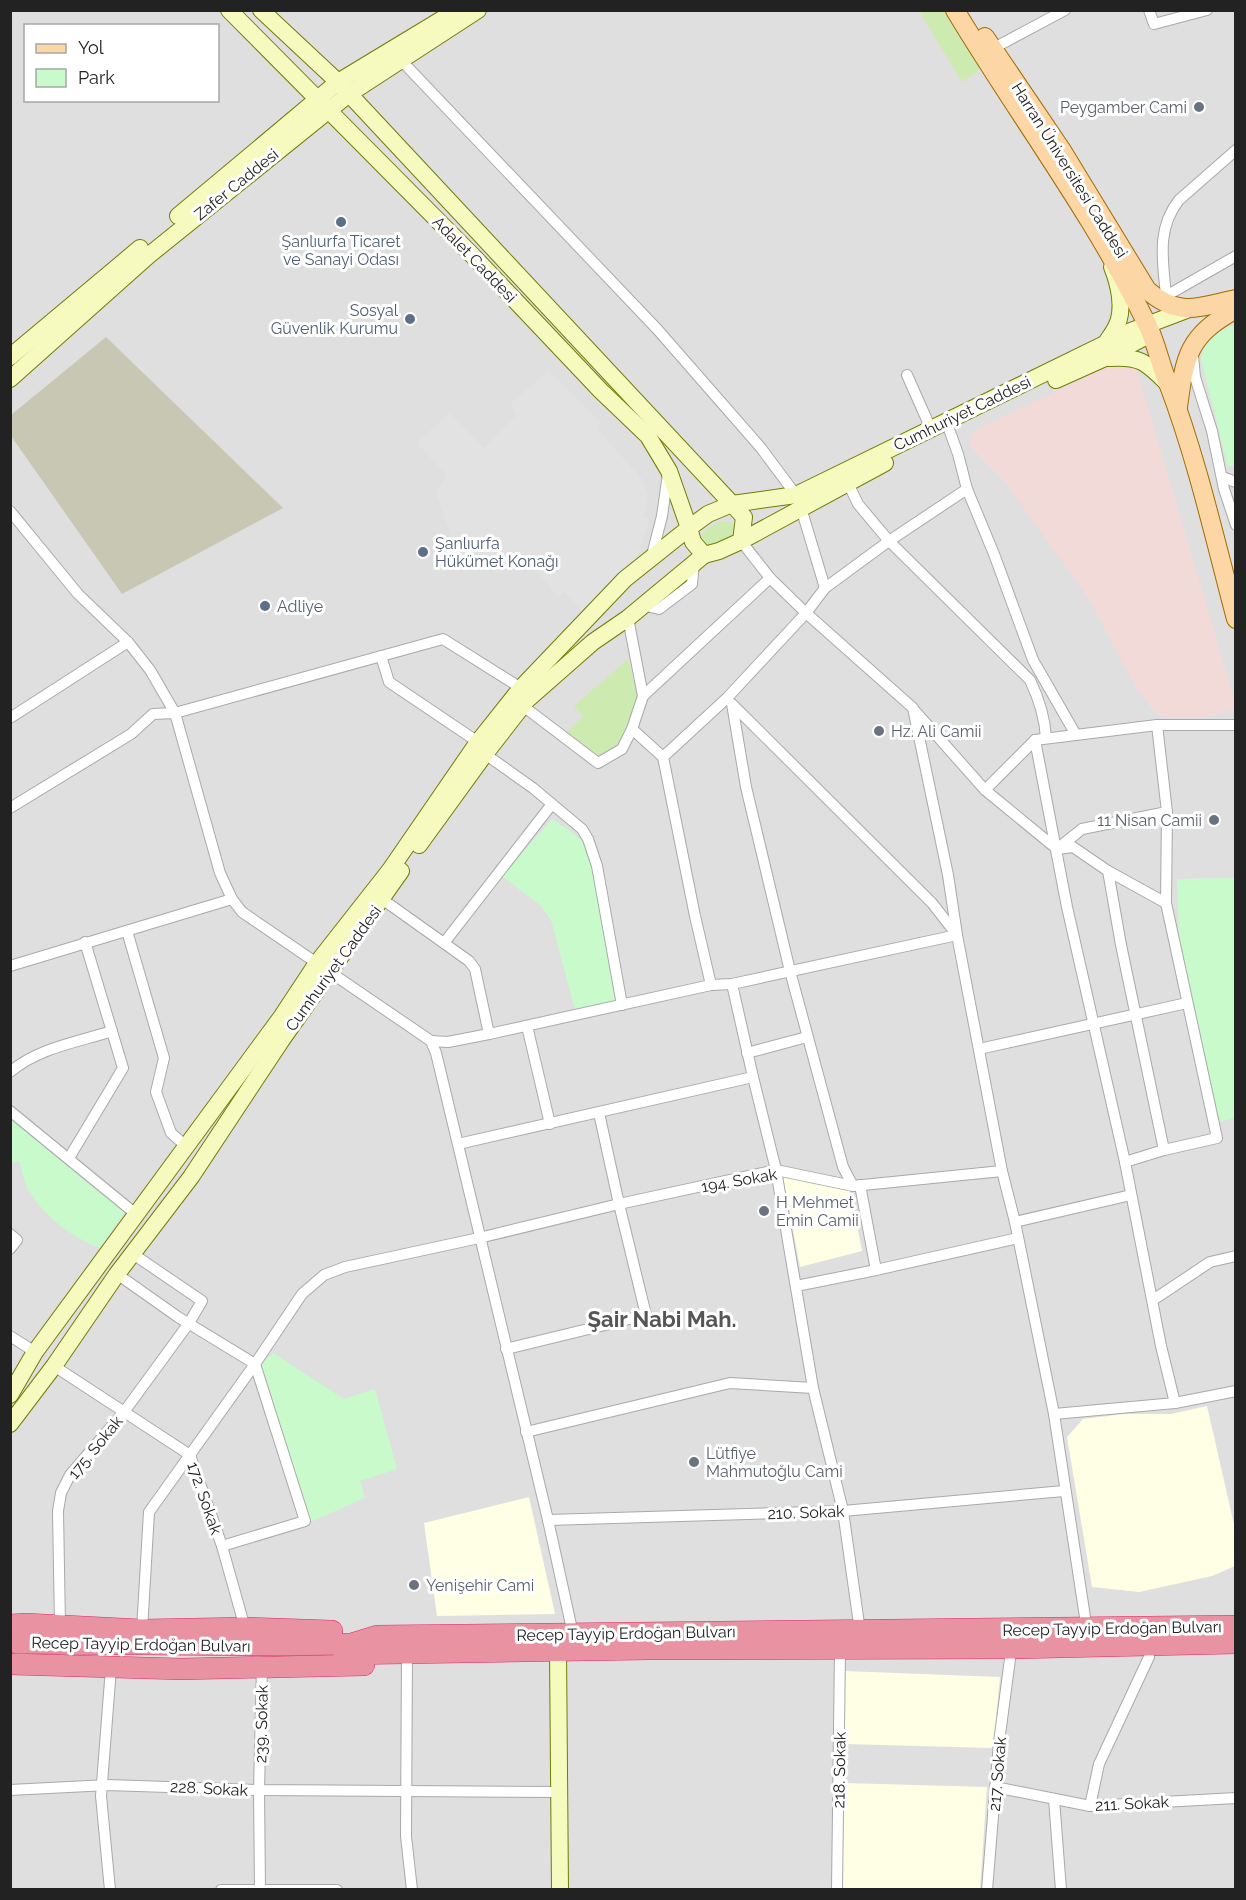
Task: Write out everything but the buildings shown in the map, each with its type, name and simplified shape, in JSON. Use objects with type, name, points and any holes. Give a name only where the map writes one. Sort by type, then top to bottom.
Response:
[{"type":"highway","points":[[874,1637],[909,1619],[1236,1615]]},
{"type":"highway","points":[[15,1645],[60,1626],[142,1629],[245,1628],[340,1631],[377,1636]]},
{"type":"highway","name":"Recep Tayyip Erdoğan Bulvarı","points":[[15,1645],[260,1657],[407,1652],[840,1650],[874,1637],[1236,1626]]},
{"type":"highway","name":"Recep Tayyip Erdoğan Bulvarı","points":[[15,1645],[351,1644],[377,1636],[573,1634],[1236,1643]]},
{"type":"highway","points":[[874,1637],[907,1658],[1236,1656]]},
{"type":"highway","points":[[15,1645],[111,1668],[362,1666],[390,1661],[407,1652]]},
{"type":"main road","name":"Adalet Caddesi","points":[[229,10],[474,257],[601,391],[648,436],[669,471],[699,559]]},
{"type":"main road","name":"Adalet Caddesi","points":[[261,10],[344,88],[732,504]]},
{"type":"main road","name":"Zafer Caddesi","points":[[396,55],[456,10]]},
{"type":"main road","name":"Zafer Caddesi","points":[[10,357],[344,88],[396,55],[478,10]]},
{"type":"main road","name":"Harran Üniversitesi Caddesi","points":[[955,10],[996,78],[1097,233],[1149,329],[1178,408],[1236,619]]},
{"type":"main road","name":"Harran Üniversitesi Caddesi","points":[[968,10],[1061,149],[1142,284],[1154,296],[1168,304],[1189,309]]},
{"type":"main road","name":"Zafer Caddesi","points":[[10,379],[323,105]]},
{"type":"main road","points":[[1097,233],[1117,278],[1120,300],[1119,318],[1105,351],[1129,356],[1149,364],[1167,383]]},
{"type":"main road","points":[[1189,309],[1236,299]]},
{"type":"main road","name":"Cumhuriyet Caddesi","points":[[10,1395],[34,1352],[282,1016],[382,899],[521,688],[626,579],[708,514],[732,504],[798,502],[848,483],[949,429],[1189,309]]},
{"type":"main road","points":[[1178,408],[1184,367],[1195,341],[1215,321],[1236,309]]},
{"type":"main road","name":"Cumhuriyet Caddesi","points":[[10,1424],[54,1366],[117,1274],[191,1178],[281,1041],[323,968],[390,870],[482,748],[540,688],[593,642],[628,618],[699,559],[741,541],[798,502],[932,429],[1105,351]]},
{"type":"main road","points":[[732,504],[744,517],[741,541]]},
{"type":"main road","points":[[558,1651],[560,1890]]},
{"type":"street","points":[[992,49],[1065,10]]},
{"type":"street","points":[[1149,10],[1154,24],[1207,10]]},
{"type":"street","points":[[396,55],[657,329],[761,448],[798,502],[825,588]]},
{"type":"street","points":[[1236,150],[1171,209],[1163,230],[1161,248],[1166,296],[1236,256]]},
{"type":"street","points":[[1195,341],[1193,359],[1195,377],[1212,431],[1236,525]]},
{"type":"street","points":[[907,375],[932,429]]},
{"type":"street","points":[[949,429],[967,489],[1033,660],[1076,735]]},
{"type":"street","points":[[650,561],[662,516],[669,471]]},
{"type":"street","points":[[1222,477],[1236,482]]},
{"type":"street","points":[[848,483],[858,504],[889,541],[1030,680],[1038,697],[1045,726],[1041,739],[1057,849],[1092,1024],[1125,1162],[1161,1346],[1175,1403]]},
{"type":"street","points":[[663,757],[730,702],[825,588],[889,541],[967,489]]},
{"type":"street","points":[[10,511],[78,594],[128,642],[150,670],[175,713],[220,873],[232,899],[242,912],[430,1041],[436,1053],[458,1144],[573,1634]]},
{"type":"street","points":[[741,541],[770,578],[806,613],[913,708],[985,790],[1057,849],[1072,847],[1108,871],[1166,903]]},
{"type":"street","points":[[523,706],[598,763],[622,749],[632,729],[643,696],[770,578]]},
{"type":"street","points":[[628,618],[643,696]]},
{"type":"street","points":[[10,808],[131,734],[153,714],[175,713],[443,639],[521,688],[540,688]]},
{"type":"street","points":[[10,718],[128,642]]},
{"type":"street","points":[[381,656],[389,682],[482,748],[582,829],[588,839],[597,866],[622,1005]]},
{"type":"street","points":[[730,702],[932,903],[957,935]]},
{"type":"street","points":[[730,702],[746,787],[790,971],[843,1167],[857,1185],[876,1270]]},
{"type":"street","points":[[913,708],[948,875],[957,935],[1002,1171],[1015,1222],[1054,1414],[1085,1617]]},
{"type":"street","points":[[1125,1162],[1217,1138],[1166,903],[1167,812],[1157,724]]},
{"type":"street","points":[[985,790],[1041,739],[1157,724],[1236,725]]},
{"type":"street","points":[[632,729],[663,757],[694,916],[711,985]]},
{"type":"street","points":[[444,943],[552,804]]},
{"type":"street","points":[[1057,849],[1082,829],[1167,812]]},
{"type":"street","points":[[1108,871],[1121,945],[1164,1150]]},
{"type":"street","points":[[10,966],[232,899]]},
{"type":"street","points":[[382,899],[469,961],[475,969],[489,1034]]},
{"type":"street","points":[[127,931],[164,1058],[156,1092],[171,1133],[187,1147]]},
{"type":"street","points":[[430,1041],[448,1042],[489,1034],[711,985],[732,984],[957,935]]},
{"type":"street","points":[[69,1158],[123,1068],[85,942]]},
{"type":"street","points":[[732,984],[776,1170],[813,1388],[874,1637]]},
{"type":"street","points":[[979,1049],[1187,1003]]},
{"type":"street","points":[[527,1026],[550,1124]]},
{"type":"street","points":[[10,1072],[22,1062],[38,1055],[112,1031]]},
{"type":"street","points":[[747,1053],[807,1037]]},
{"type":"street","points":[[458,1144],[753,1077]]},
{"type":"street","points":[[10,1112],[137,1215]]},
{"type":"street","points":[[506,1349],[646,1315],[599,1113]]},
{"type":"street","name":"194. Sokak","points":[[142,1629],[149,1512],[302,1294],[324,1275],[345,1267],[776,1170],[857,1185],[1002,1171]]},
{"type":"street","points":[[1015,1222],[1131,1196]]},
{"type":"street","points":[[10,1234],[17,1240],[10,1249]]},
{"type":"street","points":[[796,1286],[1018,1238]]},
{"type":"street","name":"175. Sokak","points":[[60,1626],[58,1511],[61,1493],[70,1475],[124,1412],[189,1323],[202,1301],[133,1254]]},
{"type":"street","points":[[1153,1300],[1210,1262],[1236,1256]]},
{"type":"street","points":[[117,1274],[178,1317],[255,1364],[304,1521],[222,1546]]},
{"type":"street","points":[[10,1336],[34,1352]]},
{"type":"street","name":"172. Sokak","points":[[54,1366],[190,1455],[222,1546],[245,1628]]},
{"type":"street","points":[[526,1432],[730,1383],[813,1388]]},
{"type":"street","points":[[1054,1414],[1175,1403],[1236,1391]]},
{"type":"street","name":"210. Sokak","points":[[548,1520],[843,1511],[1064,1491]]},
{"type":"street","name":"218. Sokak","points":[[837,1890],[840,1650]]},
{"type":"street","points":[[407,1652],[406,1836],[412,1890]]},
{"type":"street","points":[[1090,1806],[1099,1764],[1149,1657]]},
{"type":"street","name":"217. Sokak","points":[[987,1890],[995,1787],[1010,1659]]},
{"type":"street","name":"239. Sokak","points":[[260,1889],[259,1790],[262,1666]]},
{"type":"street","points":[[110,1890],[101,1796],[111,1668]]},
{"type":"street","name":"228. Sokak","points":[[10,1790],[102,1786],[259,1790],[559,1792]]},
{"type":"street","name":"211. Sokak","points":[[995,1787],[1090,1806],[1236,1798]]},
{"type":"street","points":[[1054,1800],[1061,1890]]},
{"type":"street","points":[[221,1890],[337,1890]]},
{"type":"shaded area","points":[[11,11],[1235,11],[1235,1889],[11,1889]]},
{"type":"shaded area","points":[[106,337],[283,508],[122,594],[11,436],[11,415]]},
{"type":"shaded area","points":[[1115,363],[1136,367],[1235,701],[1235,709],[1205,718],[1168,717],[1156,714],[1135,686],[1089,599],[1007,484],[970,446],[973,431]]},
{"type":"shaded area","points":[[548,371],[601,423],[597,429],[642,479],[648,495],[646,512],[642,516],[648,519],[648,526],[633,563],[582,611],[564,592],[558,597],[523,554],[511,564],[485,567],[477,553],[459,559],[436,492],[447,476],[417,443],[449,413],[484,448],[517,415],[510,404]]},
{"type":"shaded area","points":[[789,1175],[850,1190],[862,1251],[800,1267],[783,1178]]},
{"type":"shaded area","points":[[1207,1406],[1235,1529],[1235,1566],[1212,1576],[1139,1592],[1092,1587],[1067,1437],[1083,1419],[1124,1414],[1171,1414]]},
{"type":"shaded area","points":[[529,1497],[555,1614],[437,1616],[424,1523]]},
{"type":"shaded area","points":[[844,1671],[1000,1677],[993,1748],[844,1744]]},
{"type":"shaded area","points":[[843,1783],[987,1787],[980,1889],[842,1890]]},
{"type":"green space","points":[[919,11],[949,11],[984,67],[962,82]]},
{"type":"green space","points":[[1235,325],[1235,465],[1228,467],[1201,359],[1205,345],[1212,336]]},
{"type":"green space","points":[[722,522],[734,525],[735,535],[707,549],[700,539],[702,535],[715,524]]},
{"type":"green space","points":[[628,659],[639,701],[624,737],[612,749],[597,755],[566,733],[583,716],[574,706]]},
{"type":"green space","points":[[552,819],[579,838],[587,851],[603,917],[614,987],[615,1000],[575,1010],[551,920],[541,906],[502,876]]},
{"type":"green space","points":[[1235,878],[1235,1118],[1216,1122],[1179,937],[1177,879]]},
{"type":"green space","points":[[10,1115],[126,1210],[100,1248],[60,1226],[36,1201],[26,1185],[19,1161],[11,1163]]},
{"type":"green space","points":[[273,1353],[344,1399],[375,1389],[397,1469],[360,1481],[365,1498],[308,1523],[258,1367]]},
{"type":"place","name":"Peygamber Cami","points":[[1199,107]]},
{"type":"place","name":"Şanlıurfa Ticaret ve Sanayi Odası","points":[[341,222]]},
{"type":"place","name":"Sosyal Güvenlik Kurumu","points":[[410,319]]},
{"type":"place","name":"Şanlıurfa Hükümet Konağı","points":[[423,552]]},
{"type":"place","name":"Adliye","points":[[265,606]]},
{"type":"place","name":"Hz. Ali Camii","points":[[879,731]]},
{"type":"place","name":"11 Nisan Camii","points":[[1214,820]]},
{"type":"place","name":"H Mehmet Emin Camii","points":[[764,1211]]},
{"type":"place","name":"Lütfiye Mahmutoğlu Cami","points":[[694,1462]]},
{"type":"place","name":"Yenişehir Cami","points":[[414,1585]]},
{"type":"district","name":"Şair Nabi Mah.","points":[[662,1319]]}]
